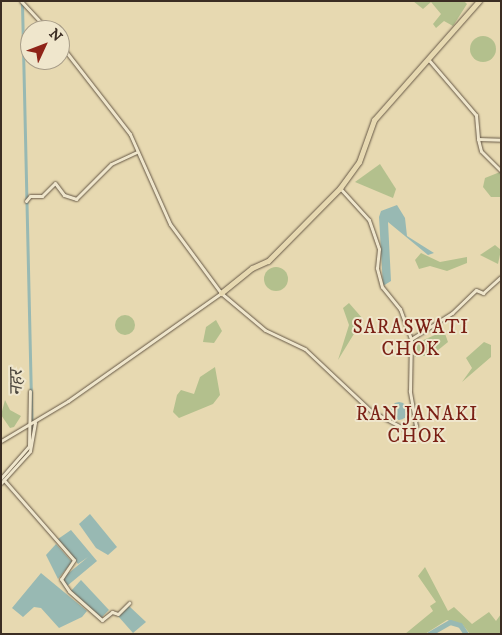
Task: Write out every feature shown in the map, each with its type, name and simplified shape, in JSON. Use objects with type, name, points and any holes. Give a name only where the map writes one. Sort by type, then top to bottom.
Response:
[{"type":"main road","points":[[221,293],[294,238],[340,188],[360,162],[374,120],[479,1]]},
{"type":"street","points":[[23,2],[39,20]]},
{"type":"street","points":[[70,57],[118,117],[137,152],[170,224],[221,293],[270,333],[305,350],[370,411],[408,431],[416,426],[410,391],[411,339],[400,310],[379,278],[379,249],[369,220],[340,188]]},
{"type":"street","points":[[428,58],[476,115],[478,138],[482,151],[501,171]]},
{"type":"street","points":[[478,138],[501,140]]},
{"type":"street","points":[[27,201],[54,183],[64,196],[76,199],[112,164],[137,152]]},
{"type":"street","points":[[411,339],[452,313],[476,290],[483,293],[501,277]]},
{"type":"street","points":[[1,441],[33,423],[221,293]]},
{"type":"street","points":[[30,391],[33,423],[27,450],[2,480],[74,560],[61,580],[69,591],[102,620],[112,612],[118,614],[129,603]]},
{"type":"green space","points":[[413,1],[464,1],[467,4],[453,26],[444,21],[436,28],[433,24],[441,14],[431,2],[423,9]]},
{"type":"green space","points":[[483,36],[492,40],[496,49],[492,58],[483,62],[474,58],[470,49],[474,40]]},
{"type":"green space","points":[[380,164],[396,189],[393,198],[355,182]]},
{"type":"green space","points":[[500,172],[501,197],[491,197],[483,187],[485,178]]},
{"type":"green space","points":[[495,245],[501,250],[498,264],[480,255]]},
{"type":"green space","points":[[421,253],[440,262],[467,257],[467,263],[447,271],[430,266],[419,269],[415,260]]},
{"type":"green space","points":[[276,267],[285,270],[288,279],[285,288],[276,291],[267,288],[264,279],[267,270]]},
{"type":"green space","points":[[349,303],[363,319],[338,360],[349,325],[343,308]]},
{"type":"green space","points":[[121,315],[129,315],[135,321],[135,329],[129,335],[121,335],[115,329],[115,321]]},
{"type":"green space","points":[[216,320],[222,331],[214,343],[203,342],[206,327]]},
{"type":"green space","points":[[444,331],[448,342],[432,355],[415,357],[412,345]]},
{"type":"green space","points":[[484,342],[491,345],[491,357],[462,382],[472,368],[466,358]]},
{"type":"green space","points":[[215,367],[220,395],[213,404],[179,418],[173,412],[177,395],[181,390],[194,394],[200,377]]},
{"type":"green space","points":[[5,400],[10,410],[21,416],[14,427],[10,428],[1,415]]},
{"type":"green space","points":[[425,567],[448,611],[454,607],[472,624],[489,612],[496,621],[501,614],[501,634],[470,634],[462,624],[447,620],[425,634],[405,634],[433,611],[430,606],[436,602],[418,576]]},
{"type":"water","points":[[397,205],[405,218],[407,236],[434,253],[428,255],[388,222],[391,281],[383,286],[379,217],[381,211]]},
{"type":"water","points":[[395,402],[403,402],[408,407],[406,418],[395,420],[390,415],[390,407]]},
{"type":"water","points":[[90,514],[117,547],[108,555],[96,548],[79,524]]},
{"type":"water","points":[[71,530],[97,561],[67,586],[61,581],[88,557],[78,564],[58,539]]},
{"type":"water","points":[[56,544],[72,562],[58,579],[46,555]]},
{"type":"water","points":[[41,573],[87,611],[82,617],[59,628],[41,608],[34,607],[23,617],[12,608]]},
{"type":"water","points":[[81,580],[109,610],[101,618],[71,591]]},
{"type":"water","points":[[129,606],[146,622],[133,633],[118,616]]},
{"type":"waterway","name":"नहर","points":[[22,4],[32,431]]},
{"type":"waterway","name":"नहर","points":[[1,480],[28,449]]},
{"type":"waterway","points":[[429,634],[450,622],[460,625],[466,634]]},
{"type":"district","name":"SARASWATI CHOK","points":[[411,339]]},
{"type":"district","name":"RAN JANAKI CHOK","points":[[417,426]]}]
